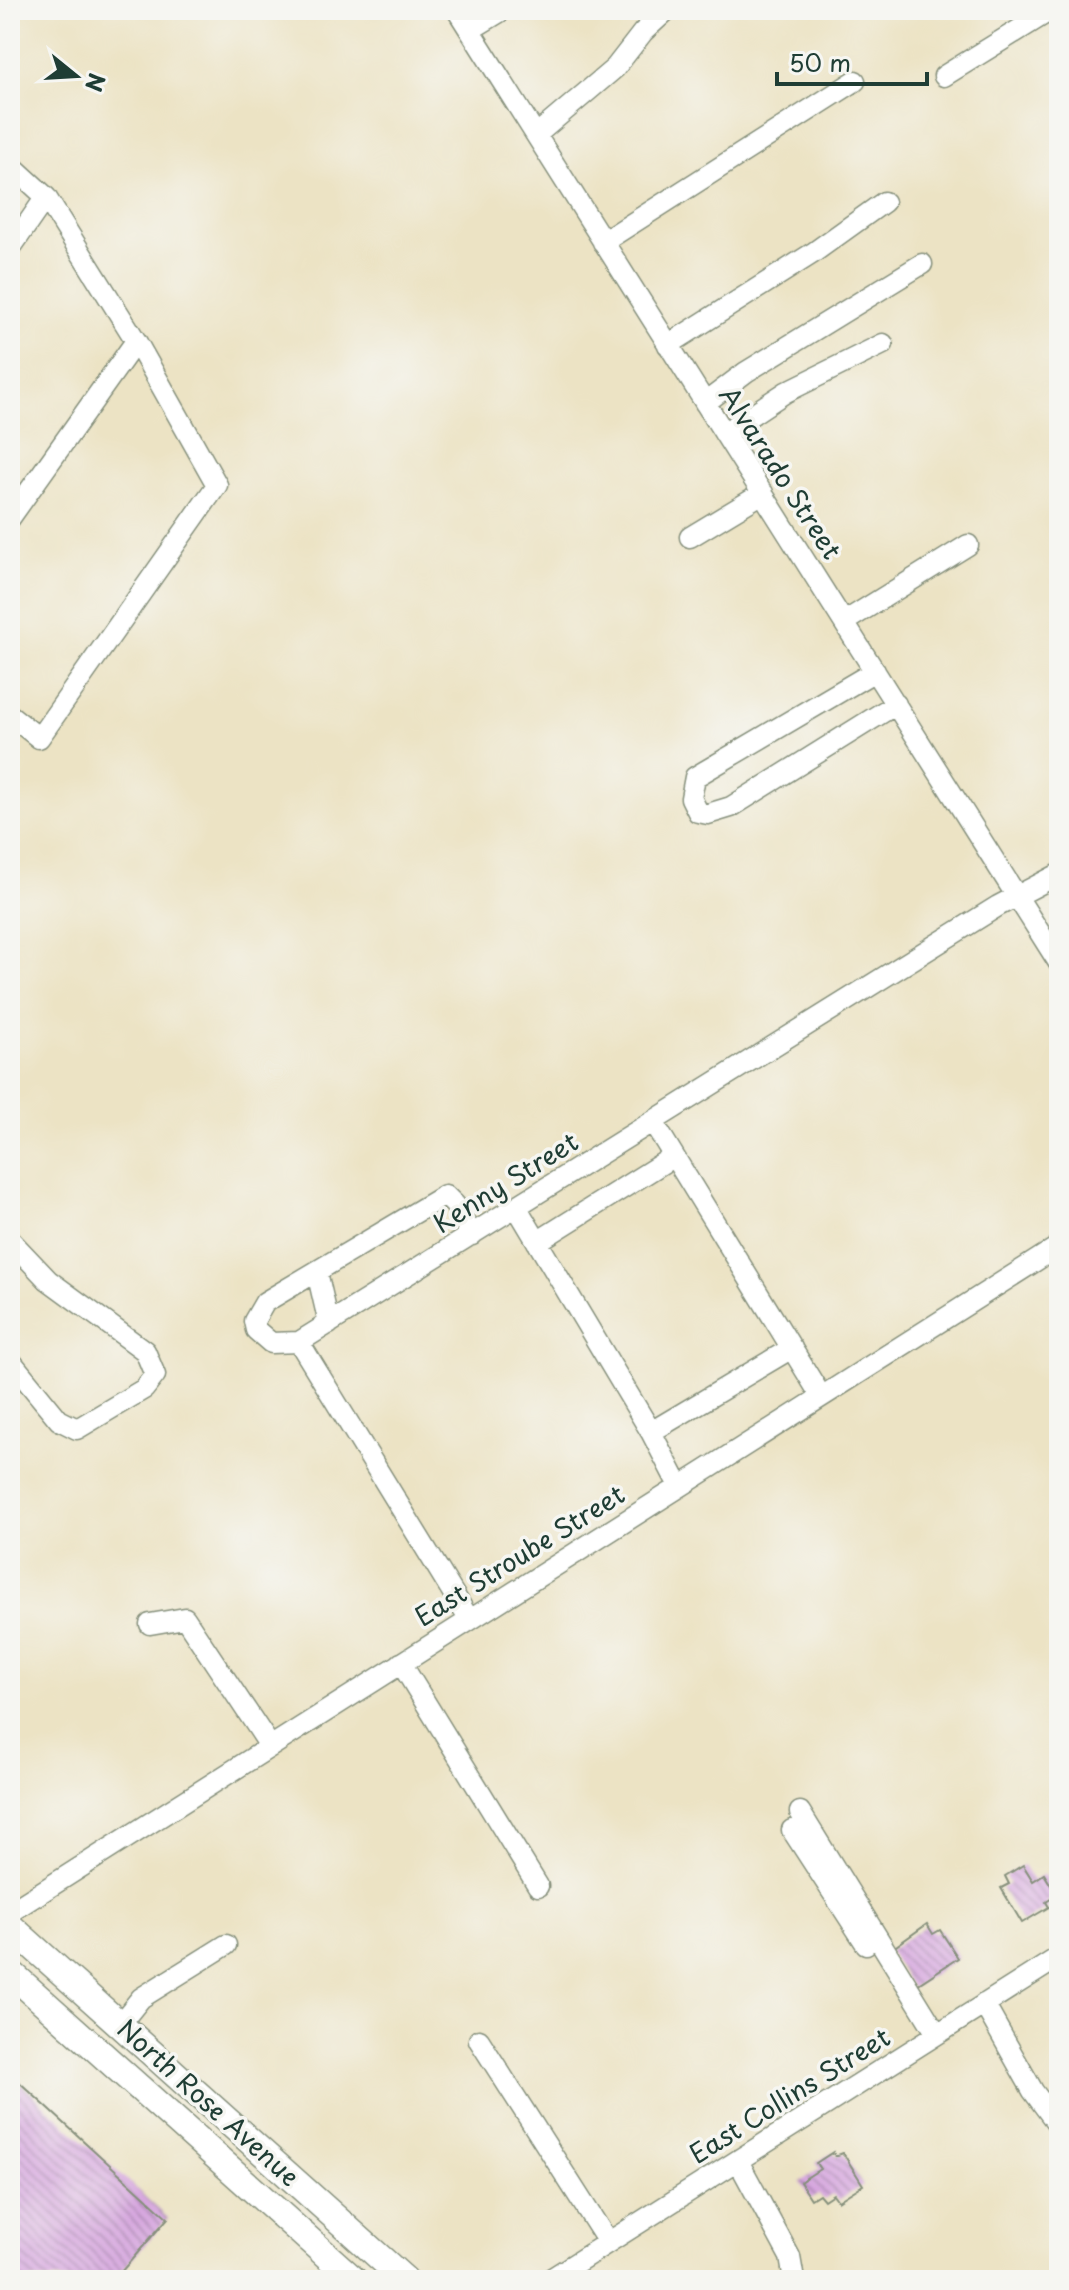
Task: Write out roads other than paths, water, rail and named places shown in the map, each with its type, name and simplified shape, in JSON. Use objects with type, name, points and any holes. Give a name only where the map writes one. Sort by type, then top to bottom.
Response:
[{"type":"main road","name":"North Rose Avenue","points":[[10,1926],[405,2280]]},
{"type":"main road","name":"North Rose Avenue","points":[[10,1972],[354,2280]]},
{"type":"street","name":"Alvarado Street","points":[[457,10],[1059,963]]},
{"type":"street","points":[[470,30],[503,10]]},
{"type":"street","points":[[536,135],[615,68],[643,32],[667,10]]},
{"type":"street","points":[[944,76],[1051,10]]},
{"type":"street","points":[[603,242],[855,81]]},
{"type":"street","points":[[10,164],[46,197],[136,341],[217,485],[39,738],[10,715]]},
{"type":"street","points":[[10,249],[46,197]]},
{"type":"street","points":[[668,345],[813,253],[884,202]]},
{"type":"street","points":[[705,403],[746,372],[922,264]]},
{"type":"street","points":[[10,518],[136,341]]},
{"type":"street","points":[[724,433],[786,392],[883,344]]},
{"type":"street","points":[[690,537],[763,493]]},
{"type":"street","points":[[844,622],[968,545]]},
{"type":"street","points":[[875,671],[695,777],[691,798],[698,812],[708,814],[731,807],[896,704]]},
{"type":"street","name":"Kenny Street","points":[[299,1342],[1017,896],[1059,874]]},
{"type":"street","points":[[653,1122],[821,1396]]},
{"type":"street","points":[[537,1242],[674,1156]]},
{"type":"street","points":[[469,1619],[299,1342],[271,1343],[256,1330],[254,1321],[265,1302],[445,1195],[455,1205],[472,1235]]},
{"type":"street","points":[[517,1208],[651,1432],[679,1486]]},
{"type":"street","points":[[10,1240],[48,1280],[145,1351],[155,1375],[144,1389],[77,1429],[59,1420],[10,1360]]},
{"type":"street","name":"East Stroube Street","points":[[10,1912],[1059,1246]]},
{"type":"street","points":[[317,1272],[329,1324]]},
{"type":"street","points":[[651,1432],[792,1348]]},
{"type":"street","points":[[150,1624],[185,1618],[270,1746]]},
{"type":"street","points":[[401,1663],[538,1886]]},
{"type":"street","points":[[796,1821],[933,2037]]},
{"type":"street","points":[[120,2024],[141,1998],[226,1945]]},
{"type":"street","name":"East Collins Street","points":[[549,2280],[1059,1957]]},
{"type":"street","points":[[984,2004],[1033,2091],[1059,2126]]},
{"type":"street","points":[[479,2040],[608,2242]]},
{"type":"street","points":[[738,2161],[790,2257],[794,2280]]}]
